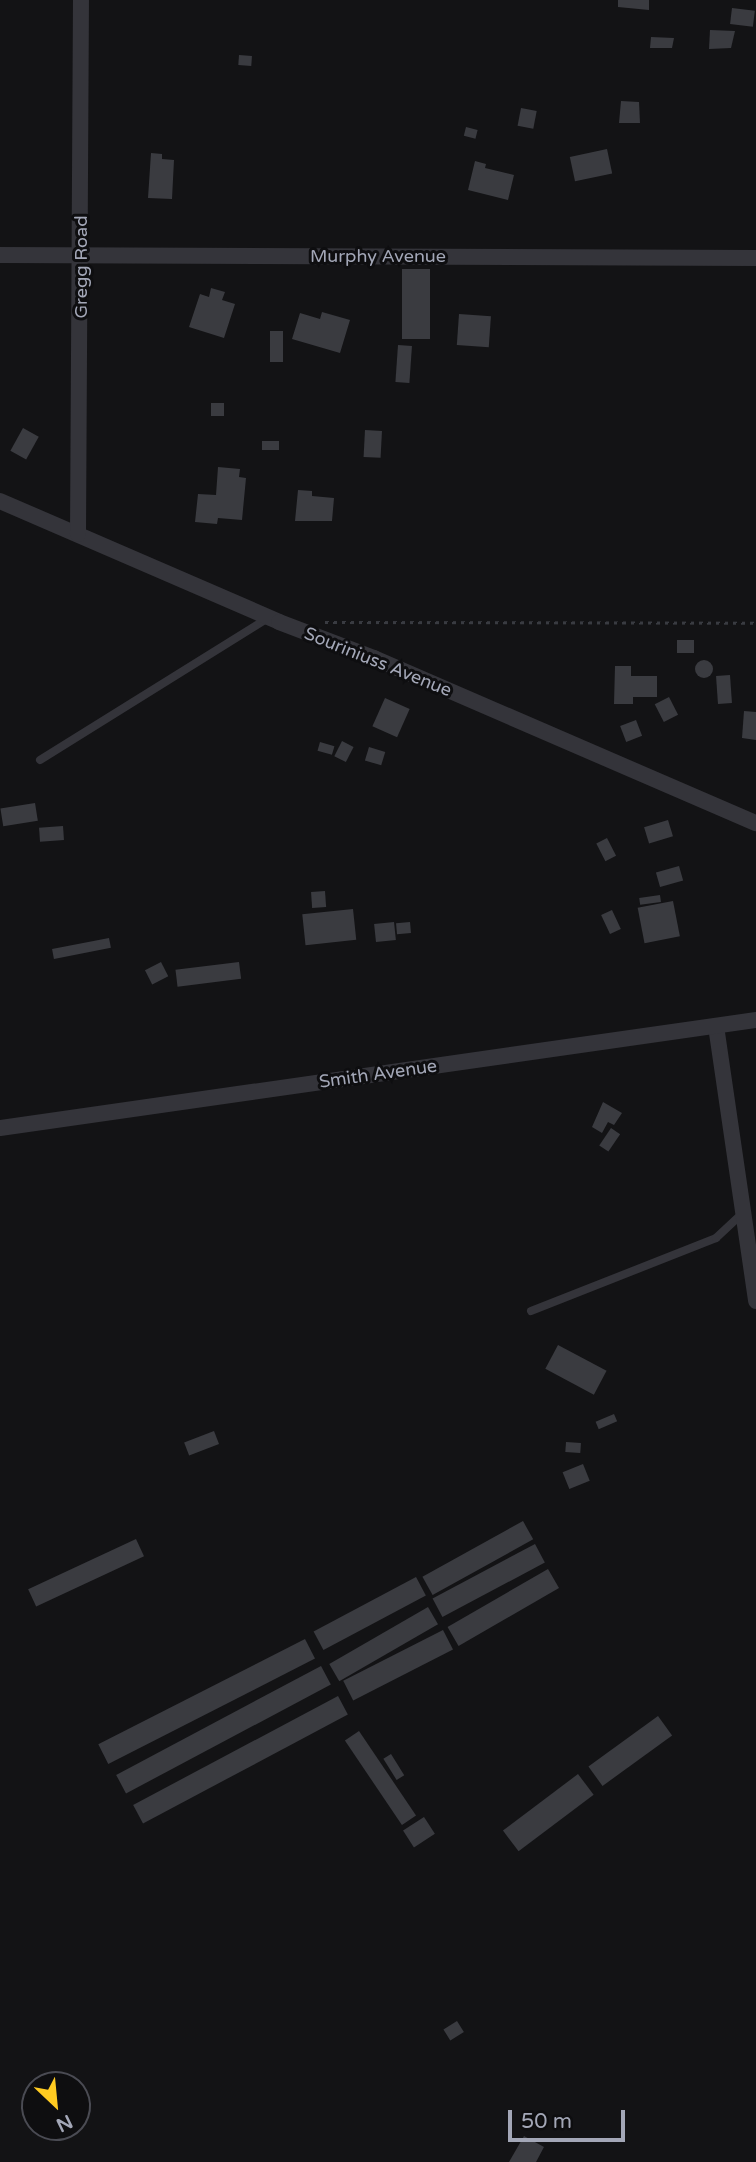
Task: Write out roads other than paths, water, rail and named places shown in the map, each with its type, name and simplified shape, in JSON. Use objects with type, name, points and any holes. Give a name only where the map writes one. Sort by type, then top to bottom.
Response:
[{"type":"street","name":"Gregg Road","points":[[79,534],[82,0]]},
{"type":"street","name":"Murphy Avenue","points":[[0,255],[756,258]]},
{"type":"street","name":"Souriniuss Avenue","points":[[0,502],[268,618],[374,658],[756,823]]},
{"type":"street","name":"Smith Avenue","points":[[0,1128],[756,1020]]},
{"type":"street","points":[[716,1026],[756,1301]]},
{"type":"lane","points":[[40,760],[268,618]]},
{"type":"lane","points":[[531,1311],[716,1238],[743,1213]]}]
